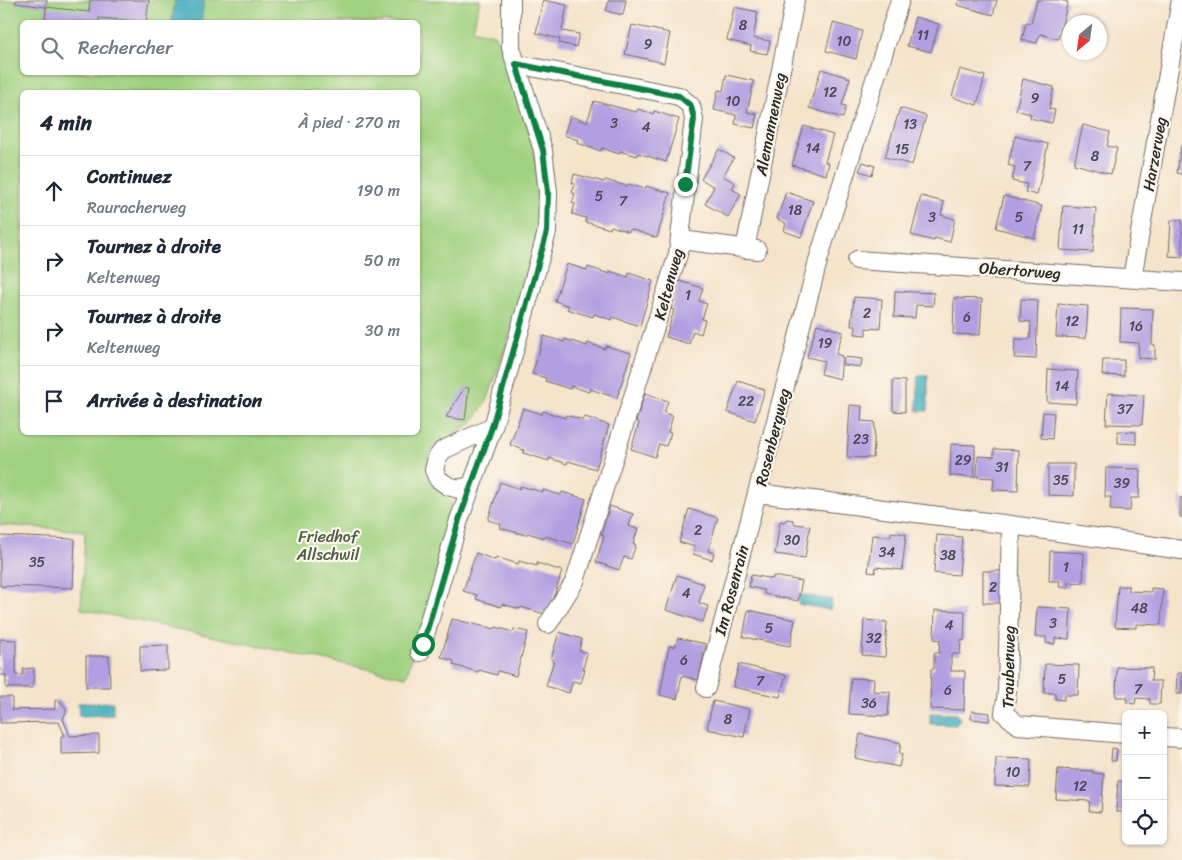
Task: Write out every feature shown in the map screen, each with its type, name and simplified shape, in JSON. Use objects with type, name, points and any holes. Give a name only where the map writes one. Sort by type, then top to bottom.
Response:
[{"type":"street","points":[[420,652],[470,486],[492,427],[547,232],[548,192],[543,150],[510,48],[511,0]]},
{"type":"street","name":"Alemannenweg","points":[[689,241],[751,249],[795,0]]},
{"type":"street","name":"Rosenbergweg","points":[[900,0],[819,257],[757,492],[1011,525],[1182,550]]},
{"type":"street","name":"Harzerweg","points":[[1132,278],[1181,0]]},
{"type":"street","name":"Keltenweg","points":[[516,64],[679,96],[691,106],[694,119],[678,254],[575,581],[548,624]]},
{"type":"street","name":"Obertorweg","points":[[857,260],[1182,282]]},
{"type":"street","points":[[470,486],[459,488],[448,486],[438,479],[434,470],[437,458],[442,450],[492,427]]},
{"type":"street","name":"Im Rosenrain","points":[[706,688],[757,492]]},
{"type":"street","name":"Traubenweg","points":[[1011,525],[1007,691],[1004,712],[1018,725],[1122,734]]},
{"type":"street","points":[[1167,737],[1182,738]]},
{"type":"green space","name":"Friedhof Allschwil","points":[[0,0],[480,0],[473,29],[494,34],[501,44],[533,148],[539,183],[537,242],[531,270],[488,399],[472,423],[436,445],[427,459],[428,471],[451,502],[453,512],[432,593],[406,677],[81,609],[85,531],[0,525]]},
{"type":"water","points":[[175,0],[204,0],[201,20],[172,20]]},
{"type":"water","points":[[918,376],[928,376],[928,411],[917,411]]},
{"type":"water","points":[[800,594],[832,600],[830,610],[798,604]]},
{"type":"water","points":[[113,702],[113,715],[79,716],[78,703]]},
{"type":"water","points":[[930,713],[957,714],[960,719],[956,725],[930,724]]},
{"type":"building","points":[[16,0],[47,0],[46,7],[15,3]]},
{"type":"building","points":[[90,0],[149,0],[146,20],[99,18],[99,20],[45,20],[46,7],[89,12]]},
{"type":"building","points":[[543,0],[567,5],[562,31],[579,34],[576,47],[559,43],[560,39],[536,33]]},
{"type":"building","points":[[609,0],[626,0],[623,15],[606,11]]},
{"type":"building","points":[[959,0],[997,0],[993,15],[957,5]]},
{"type":"building","points":[[1037,0],[1068,2],[1064,15],[1062,15],[1062,24],[1058,39],[1040,34],[1037,43],[1022,40],[1026,22],[1031,23]]},
{"type":"building","points":[[734,7],[758,12],[753,38],[770,41],[767,54],[750,51],[751,46],[727,40]]},
{"type":"building","points":[[915,17],[939,24],[931,52],[907,46]]},
{"type":"building","points":[[833,23],[862,31],[856,59],[826,51]]},
{"type":"building","points":[[632,25],[670,33],[664,63],[625,54]]},
{"type":"building","points":[[821,69],[850,78],[842,105],[846,106],[843,118],[809,108]]},
{"type":"building","points":[[960,69],[985,76],[977,105],[952,97]]},
{"type":"building","points":[[726,75],[754,81],[747,112],[757,114],[754,128],[735,124],[736,115],[714,110],[718,90],[723,91]]},
{"type":"building","points":[[1023,79],[1054,87],[1049,109],[1055,110],[1052,123],[1030,118],[1031,114],[1016,110]]},
{"type":"building","points":[[594,101],[636,112],[638,109],[653,114],[654,111],[679,119],[666,162],[638,153],[637,156],[620,151],[619,154],[602,148],[601,151],[577,143],[578,140],[564,135],[570,116],[587,122]]},
{"type":"building","points":[[900,108],[926,116],[912,165],[885,157]]},
{"type":"building","points":[[1083,125],[1110,132],[1107,146],[1117,148],[1111,174],[1074,164]]},
{"type":"building","points":[[804,126],[833,135],[825,162],[829,163],[826,175],[792,165]]},
{"type":"building","points":[[1015,136],[1048,144],[1037,195],[1025,192],[1027,184],[1012,181],[1015,167],[1008,165]]},
{"type":"building","points":[[1182,146],[1182,174],[1177,173]]},
{"type":"building","points":[[719,149],[734,158],[723,176],[735,183],[732,189],[741,194],[728,217],[705,204],[714,187],[701,179]]},
{"type":"building","points":[[863,162],[875,166],[872,175],[859,171]]},
{"type":"building","points":[[574,174],[604,182],[605,180],[645,189],[646,186],[670,193],[657,238],[630,229],[629,232],[611,226],[610,229],[585,222],[586,218],[572,214],[575,204],[572,203],[575,194],[572,193],[575,184],[572,183]]},
{"type":"building","points":[[786,192],[813,201],[801,237],[784,231],[786,223],[777,219]]},
{"type":"building","points":[[921,196],[944,202],[941,215],[955,219],[950,242],[934,238],[934,241],[911,235]]},
{"type":"building","points":[[1004,196],[1042,206],[1034,238],[996,228]]},
{"type":"building","points":[[1063,206],[1096,208],[1093,252],[1060,250]]},
{"type":"building","points":[[1171,220],[1182,220],[1182,257],[1169,256]]},
{"type":"building","points":[[567,264],[587,270],[588,267],[610,274],[610,271],[628,277],[629,273],[653,281],[640,326],[612,317],[612,320],[594,314],[593,317],[567,309],[569,306],[555,301]]},
{"type":"building","points":[[679,281],[703,288],[699,301],[707,304],[702,319],[705,320],[701,334],[693,331],[689,344],[666,337],[674,310],[671,309]]},
{"type":"building","points":[[895,291],[934,293],[933,306],[916,305],[915,318],[894,317]]},
{"type":"building","points":[[854,297],[882,299],[880,329],[866,328],[866,335],[855,334],[856,326],[851,326]]},
{"type":"building","points":[[954,298],[982,299],[980,335],[953,334]]},
{"type":"building","points":[[1021,299],[1038,300],[1036,359],[1014,358],[1015,339],[1030,339],[1031,322],[1020,321]]},
{"type":"building","points":[[1058,304],[1088,306],[1086,338],[1056,337]]},
{"type":"building","points":[[1121,308],[1153,309],[1152,344],[1155,345],[1155,359],[1138,358],[1139,343],[1120,342]]},
{"type":"building","points":[[817,324],[843,332],[836,354],[842,356],[840,379],[821,374],[824,361],[807,357]]},
{"type":"building","points":[[544,336],[564,342],[565,339],[587,346],[588,343],[605,349],[606,346],[631,353],[617,398],[590,389],[589,392],[571,386],[570,389],[545,381],[546,378],[532,374]]},
{"type":"building","points":[[844,357],[862,359],[861,367],[843,365]]},
{"type":"building","points":[[1103,360],[1124,360],[1124,376],[1102,375]]},
{"type":"building","points":[[1048,369],[1078,371],[1076,404],[1047,402]]},
{"type":"building","points":[[893,380],[905,381],[905,412],[893,411]]},
{"type":"building","points":[[738,381],[765,390],[755,421],[727,412]]},
{"type":"building","points":[[465,387],[469,388],[465,420],[446,417]]},
{"type":"building","points":[[645,393],[668,401],[664,413],[673,416],[668,432],[671,433],[666,446],[659,444],[655,457],[631,449],[639,423],[636,421]]},
{"type":"building","points":[[1108,393],[1144,395],[1142,425],[1106,424]]},
{"type":"building","points":[[850,405],[862,406],[861,421],[875,422],[873,458],[847,457]]},
{"type":"building","points":[[523,408],[542,414],[543,411],[565,418],[566,415],[583,420],[585,417],[609,425],[596,469],[568,461],[567,464],[549,458],[549,461],[523,453],[524,450],[510,445]]},
{"type":"building","points":[[1043,412],[1054,413],[1052,439],[1041,438]]},
{"type":"building","points":[[1118,431],[1136,432],[1136,444],[1118,443]]},
{"type":"building","points":[[951,444],[975,445],[975,477],[950,476]]},
{"type":"building","points":[[994,449],[1019,450],[1018,491],[993,490],[994,478],[977,477],[978,456],[994,457]]},
{"type":"building","points":[[1048,464],[1074,464],[1074,496],[1048,495]]},
{"type":"building","points":[[1106,468],[1140,469],[1139,498],[1131,498],[1130,511],[1110,510],[1111,497],[1105,497]]},
{"type":"building","points":[[500,482],[520,489],[520,486],[561,495],[562,492],[586,499],[573,544],[545,536],[545,538],[527,533],[526,535],[500,528],[501,524],[488,520]]},
{"type":"building","points":[[1180,497],[1182,498],[1182,517],[1180,517]]},
{"type":"building","points":[[610,506],[633,514],[629,526],[638,529],[633,544],[636,545],[631,559],[624,557],[619,570],[596,562],[604,536],[601,534]]},
{"type":"building","points":[[689,509],[718,518],[708,551],[714,553],[712,560],[693,554],[695,547],[679,542]]},
{"type":"building","points":[[787,519],[793,520],[795,524],[810,526],[805,558],[775,554],[780,521],[784,522]]},
{"type":"building","points":[[891,532],[906,534],[902,570],[876,567],[875,573],[868,572],[872,535],[891,537]]},
{"type":"building","points":[[937,535],[962,537],[959,575],[934,573]]},
{"type":"building","points":[[0,536],[75,539],[73,588],[0,586]]},
{"type":"building","points":[[1050,551],[1084,553],[1083,583],[1068,582],[1068,588],[1059,587],[1060,581],[1049,581]]},
{"type":"building","points":[[476,553],[495,560],[496,557],[518,564],[519,561],[537,566],[537,563],[562,571],[548,615],[521,607],[520,609],[502,604],[501,607],[476,599],[477,595],[463,591]]},
{"type":"building","points":[[983,571],[1004,571],[1003,603],[983,603]]},
{"type":"building","points":[[677,575],[704,584],[699,603],[708,606],[703,622],[666,610]]},
{"type":"building","points":[[751,575],[773,579],[773,576],[802,581],[798,601],[764,594],[764,590],[749,587]]},
{"type":"building","points":[[1118,586],[1129,586],[1129,591],[1151,592],[1151,588],[1163,589],[1161,625],[1136,624],[1136,628],[1115,627]]},
{"type":"building","points":[[1037,607],[1071,609],[1069,639],[1055,638],[1055,644],[1046,643],[1046,637],[1035,637]]},
{"type":"building","points":[[748,610],[795,620],[790,646],[743,637]]},
{"type":"building","points":[[935,610],[965,611],[964,641],[961,640],[960,654],[951,654],[951,671],[965,671],[964,710],[930,709],[931,669],[934,669],[934,653],[939,653],[940,640],[934,639]]},
{"type":"building","points":[[452,619],[495,629],[496,627],[513,632],[514,629],[528,632],[516,676],[498,671],[497,675],[479,670],[478,672],[453,665],[454,661],[441,657]]},
{"type":"building","points":[[864,620],[887,622],[885,657],[862,655]]},
{"type":"building","points":[[559,632],[582,639],[579,650],[587,653],[581,683],[573,681],[569,693],[546,686],[554,660],[551,659]]},
{"type":"building","points":[[678,638],[706,644],[698,680],[682,676],[677,699],[660,695],[669,646],[675,647]]},
{"type":"building","points":[[0,639],[16,640],[16,675],[23,675],[23,669],[34,668],[33,688],[6,688],[6,675],[0,675]]},
{"type":"building","points":[[168,645],[168,670],[140,671],[140,646]]},
{"type":"building","points":[[86,656],[109,656],[110,687],[86,687]]},
{"type":"building","points":[[739,664],[786,675],[780,697],[733,687]]},
{"type":"building","points":[[1045,664],[1079,665],[1078,695],[1064,695],[1064,700],[1055,699],[1055,693],[1044,693]]},
{"type":"building","points":[[1117,667],[1152,668],[1151,681],[1161,681],[1160,704],[1150,704],[1150,699],[1136,698],[1135,704],[1127,703],[1127,697],[1116,697]]},
{"type":"building","points":[[1177,673],[1182,673],[1182,694],[1176,694]]},
{"type":"building","points":[[851,678],[874,679],[873,691],[890,692],[888,716],[849,714]]},
{"type":"building","points":[[0,697],[12,697],[12,710],[55,709],[55,700],[60,701],[66,708],[63,719],[70,736],[99,735],[99,753],[61,754],[61,736],[65,736],[59,722],[0,723]]},
{"type":"building","points":[[713,701],[750,709],[744,737],[707,729]]},
{"type":"building","points":[[972,711],[990,713],[989,721],[971,719]]},
{"type":"building","points":[[860,734],[901,743],[899,754],[902,754],[899,767],[855,758]]},
{"type":"building","points":[[1112,748],[1117,749],[1116,761],[1111,761]]},
{"type":"building","points":[[996,758],[1031,759],[1030,787],[995,786]]},
{"type":"building","points":[[1058,769],[1093,771],[1093,773],[1104,774],[1101,812],[1089,811],[1090,801],[1056,799]]},
{"type":"building","points":[[1118,781],[1122,781],[1122,812],[1116,812]]},
{"type":"route","points":[[423,644],[459,520],[492,427],[528,306],[547,232],[548,192],[543,150],[516,64],[679,96],[691,106],[694,119],[685,184]]}]
